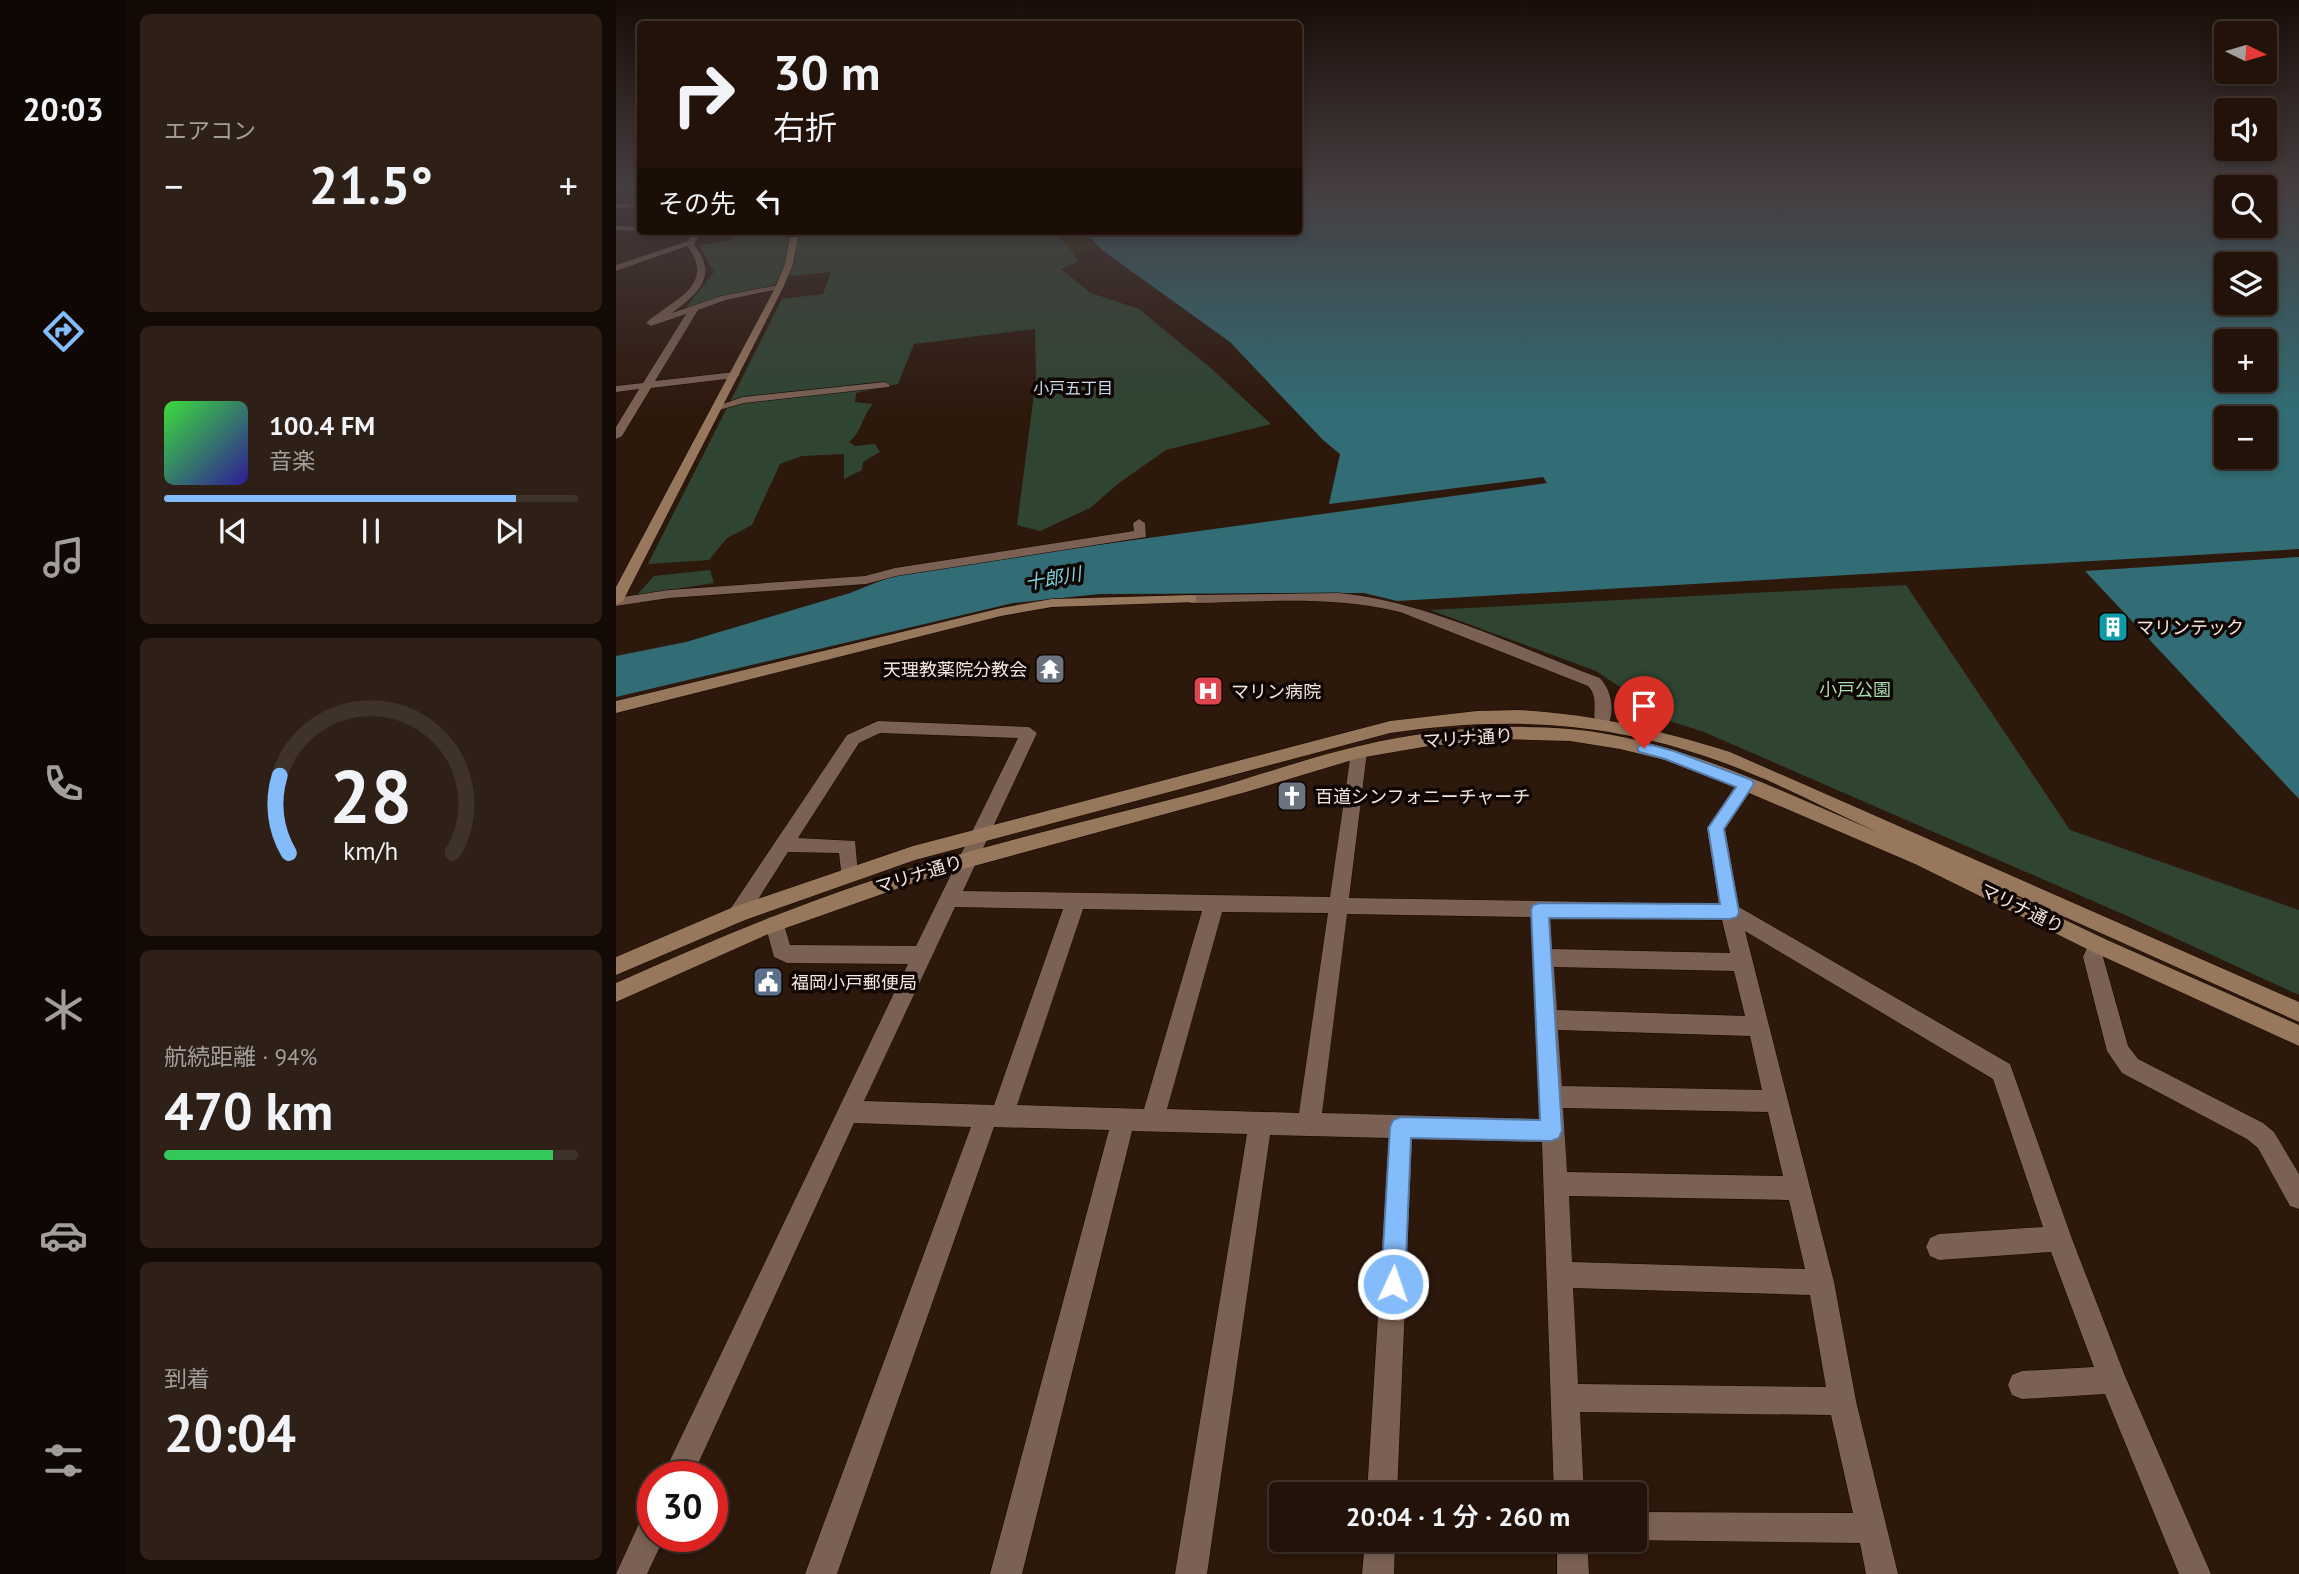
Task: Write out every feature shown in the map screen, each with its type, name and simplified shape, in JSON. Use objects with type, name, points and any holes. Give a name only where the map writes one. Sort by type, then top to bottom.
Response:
[{"type":"street","points":[[700,262],[701,281],[691,295],[651,323],[724,298],[779,288]]},
{"type":"street","points":[[616,601],[719,407],[789,262]]},
{"type":"street","points":[[616,436],[692,310]]},
{"type":"street","points":[[616,389],[735,375]]},
{"type":"street","points":[[719,407],[743,400],[885,385]]},
{"type":"street","points":[[616,601],[669,594],[866,580],[895,572],[1141,534],[1139,523]]},
{"type":"street","points":[[616,707],[1001,612],[1052,603],[1191,598],[1359,605],[1396,614],[1438,632],[1515,658],[1552,666],[1594,682],[1602,690],[1605,701],[1602,722]]},
{"type":"street","name":"マリナ通り","points":[[616,966],[738,914],[849,874],[982,833],[1343,738],[1437,719],[1539,715],[1602,722],[1666,736],[1724,755],[2299,1012]]},
{"type":"street","points":[[684,1461],[921,955],[1029,733],[878,727],[853,739],[738,914]]},
{"type":"street","name":"マリナ通り","points":[[616,993],[775,923],[968,859],[1246,786],[1359,752],[1429,740],[1500,733],[1570,735],[1620,743],[1669,755],[1746,784],[1922,859],[2098,946],[2299,1035]]},
{"type":"street","points":[[1309,1125],[1359,752]]},
{"type":"street","points":[[1746,784],[1716,828],[1730,912],[1821,1282],[1842,1401],[1882,1574]]},
{"type":"street","points":[[784,845],[848,846],[849,874]]},
{"type":"street","points":[[948,899],[1730,912],[2002,1072],[2059,1239],[2113,1380],[2195,1574]]},
{"type":"street","points":[[821,1574],[1075,903]]},
{"type":"street","points":[[1152,1121],[1214,905]]},
{"type":"street","points":[[1540,910],[1556,1184],[1568,1482]]},
{"type":"street","points":[[775,923],[781,951],[788,954],[921,955]]},
{"type":"street","points":[[2098,946],[2093,957],[2118,1051],[2130,1066],[2255,1131],[2266,1140],[2299,1197]]},
{"type":"street","points":[[1542,958],[1742,962]]},
{"type":"street","points":[[1546,1020],[1758,1026]]},
{"type":"street","points":[[1551,1097],[1777,1101]]},
{"type":"street","points":[[847,1112],[1551,1131]]},
{"type":"street","points":[[1006,1574],[1123,1120]]},
{"type":"street","points":[[1191,1574],[1260,1124]]},
{"type":"street","points":[[1383,1482],[1401,1127]]},
{"type":"street","points":[[1556,1184],[1797,1188]]},
{"type":"street","points":[[1939,1247],[2059,1239]]},
{"type":"street","points":[[1559,1275],[1821,1282]]},
{"type":"street","points":[[2022,1385],[2113,1380]]},
{"type":"street","points":[[1564,1398],[1842,1401]]},
{"type":"street","points":[[1647,1527],[1871,1528]]},
{"type":"street","points":[[631,1574],[642,1552]]},
{"type":"street","points":[[1378,1574],[1379,1552]]},
{"type":"street","points":[[1572,1552],[1573,1574]]},
{"type":"green space","points":[[708,262],[1077,262],[1061,269],[1091,293],[1139,309],[1213,370],[1271,424],[1166,450],[1119,483],[1090,508],[1040,531],[1017,525],[1036,378],[1035,329],[914,344],[898,384],[856,393],[855,402],[873,404],[857,434],[849,442],[855,446],[875,444],[880,452],[863,462],[862,470],[844,479],[844,454],[802,456],[780,464],[752,525],[727,538],[709,560],[648,564],[782,299],[823,294],[831,272],[779,277],[774,286],[720,297],[685,309],[714,272]]},
{"type":"green space","points":[[710,570],[714,583],[637,595],[654,576]]},
{"type":"green space","name":"小戸公園","points":[[1906,585],[2070,830],[2299,910],[2299,995],[2125,915],[1704,732],[1629,708],[1623,689],[1596,671],[1430,610]]},
{"type":"water","name":"十郎川","points":[[1119,262],[2214,262],[2214,315],[2277,315],[2277,262],[2299,262],[2299,549],[1397,601],[1364,593],[1099,594],[1013,603],[616,697],[616,656],[686,642],[850,593],[890,577],[1032,554],[1547,483],[1543,477],[1329,504],[1340,454],[1323,440],[1230,342]]},
{"type":"water","points":[[2299,557],[2299,799],[2085,571]]},
{"type":"place","name":"マリンテック","points":[[2113,627]]},
{"type":"place","name":"天理教薬院分教会","points":[[1050,669]]},
{"type":"place","name":"マリン病院","points":[[1208,691]]},
{"type":"place","name":"百道シンフォニーチャーチ","points":[[1292,796]]},
{"type":"place","name":"福岡小戸郵便局","points":[[768,982]]},
{"type":"district","name":"小戸五丁目","points":[[1073,388]]},
{"type":"route","points":[[1393,1284],[1401,1127],[1551,1131],[1540,910],[1730,912],[1716,828],[1746,784],[1644,748]]}]
